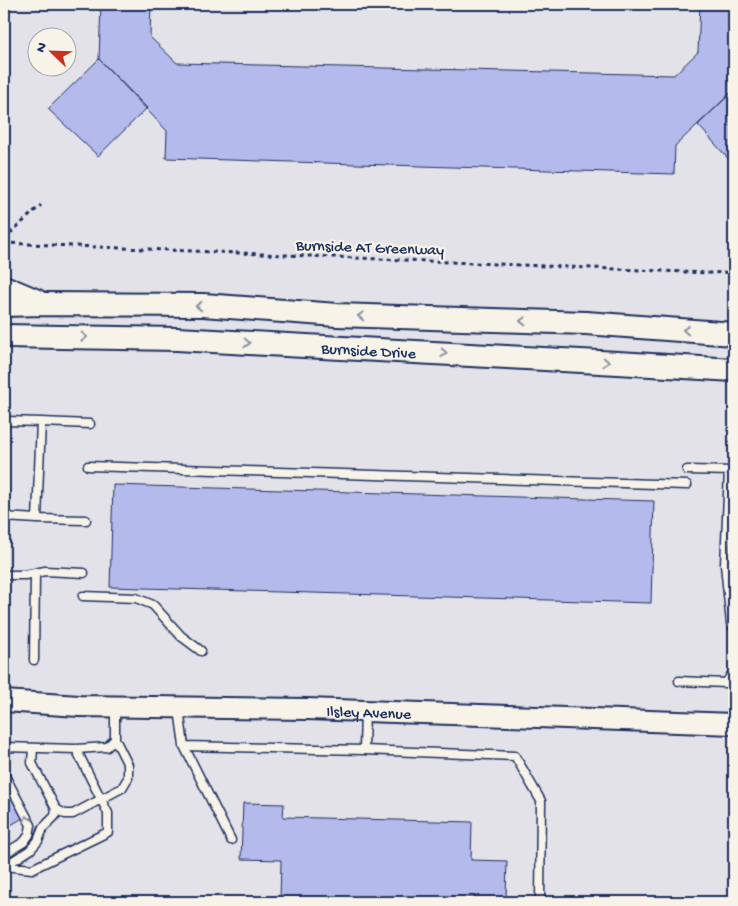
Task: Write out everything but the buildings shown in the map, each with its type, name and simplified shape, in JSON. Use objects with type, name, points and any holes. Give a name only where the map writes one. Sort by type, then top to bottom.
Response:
[{"type":"main road","points":[[4,287],[42,304]]},
{"type":"main road","name":"Burnside Drive","points":[[4,305],[202,306],[337,315],[586,323],[734,334]]},
{"type":"main road","name":"Burnside Drive","points":[[4,336],[177,339],[734,370]]},
{"type":"main road","points":[[4,349],[36,336]]},
{"type":"street","points":[[4,691],[24,703]]},
{"type":"street","name":"Ilsley Avenue","points":[[4,701],[114,706],[366,711],[734,724]]},
{"type":"lane","points":[[4,426],[6,421],[90,424]]},
{"type":"lane","points":[[38,519],[41,422]]},
{"type":"lane","points":[[88,466],[687,485]]},
{"type":"lane","points":[[687,470],[731,471],[725,565],[731,624],[734,629]]},
{"type":"lane","points":[[4,518],[86,520]]},
{"type":"lane","points":[[4,575],[35,574],[44,571],[84,573]]},
{"type":"lane","points":[[34,660],[35,574]]},
{"type":"lane","points":[[83,596],[136,598],[153,605],[181,636],[201,651]]},
{"type":"lane","points":[[679,681],[726,683],[734,671]]},
{"type":"lane","points":[[33,748],[32,763],[56,809],[65,814],[73,814],[122,788],[128,778],[128,765],[115,739],[114,706]]},
{"type":"lane","points":[[179,707],[184,746],[231,840]]},
{"type":"lane","points":[[364,750],[366,711]]},
{"type":"lane","points":[[4,747],[107,748],[115,739]]},
{"type":"lane","points":[[184,746],[515,756],[541,801],[540,902]]},
{"type":"lane","points":[[4,866],[32,869],[108,832],[108,813],[76,749]]},
{"type":"lane","points":[[4,774],[31,825],[29,835],[24,842],[4,854]]},
{"type":"lane","points":[[4,866],[30,850],[38,841],[43,828],[55,816],[56,809]]},
{"type":"path","points":[[4,239],[41,205]]},
{"type":"path","name":"Burnside AT Greenway","points":[[4,244],[709,273],[734,272]]},
{"type":"shaded area","points":[[4,4],[734,4],[734,902],[4,902]]}]
